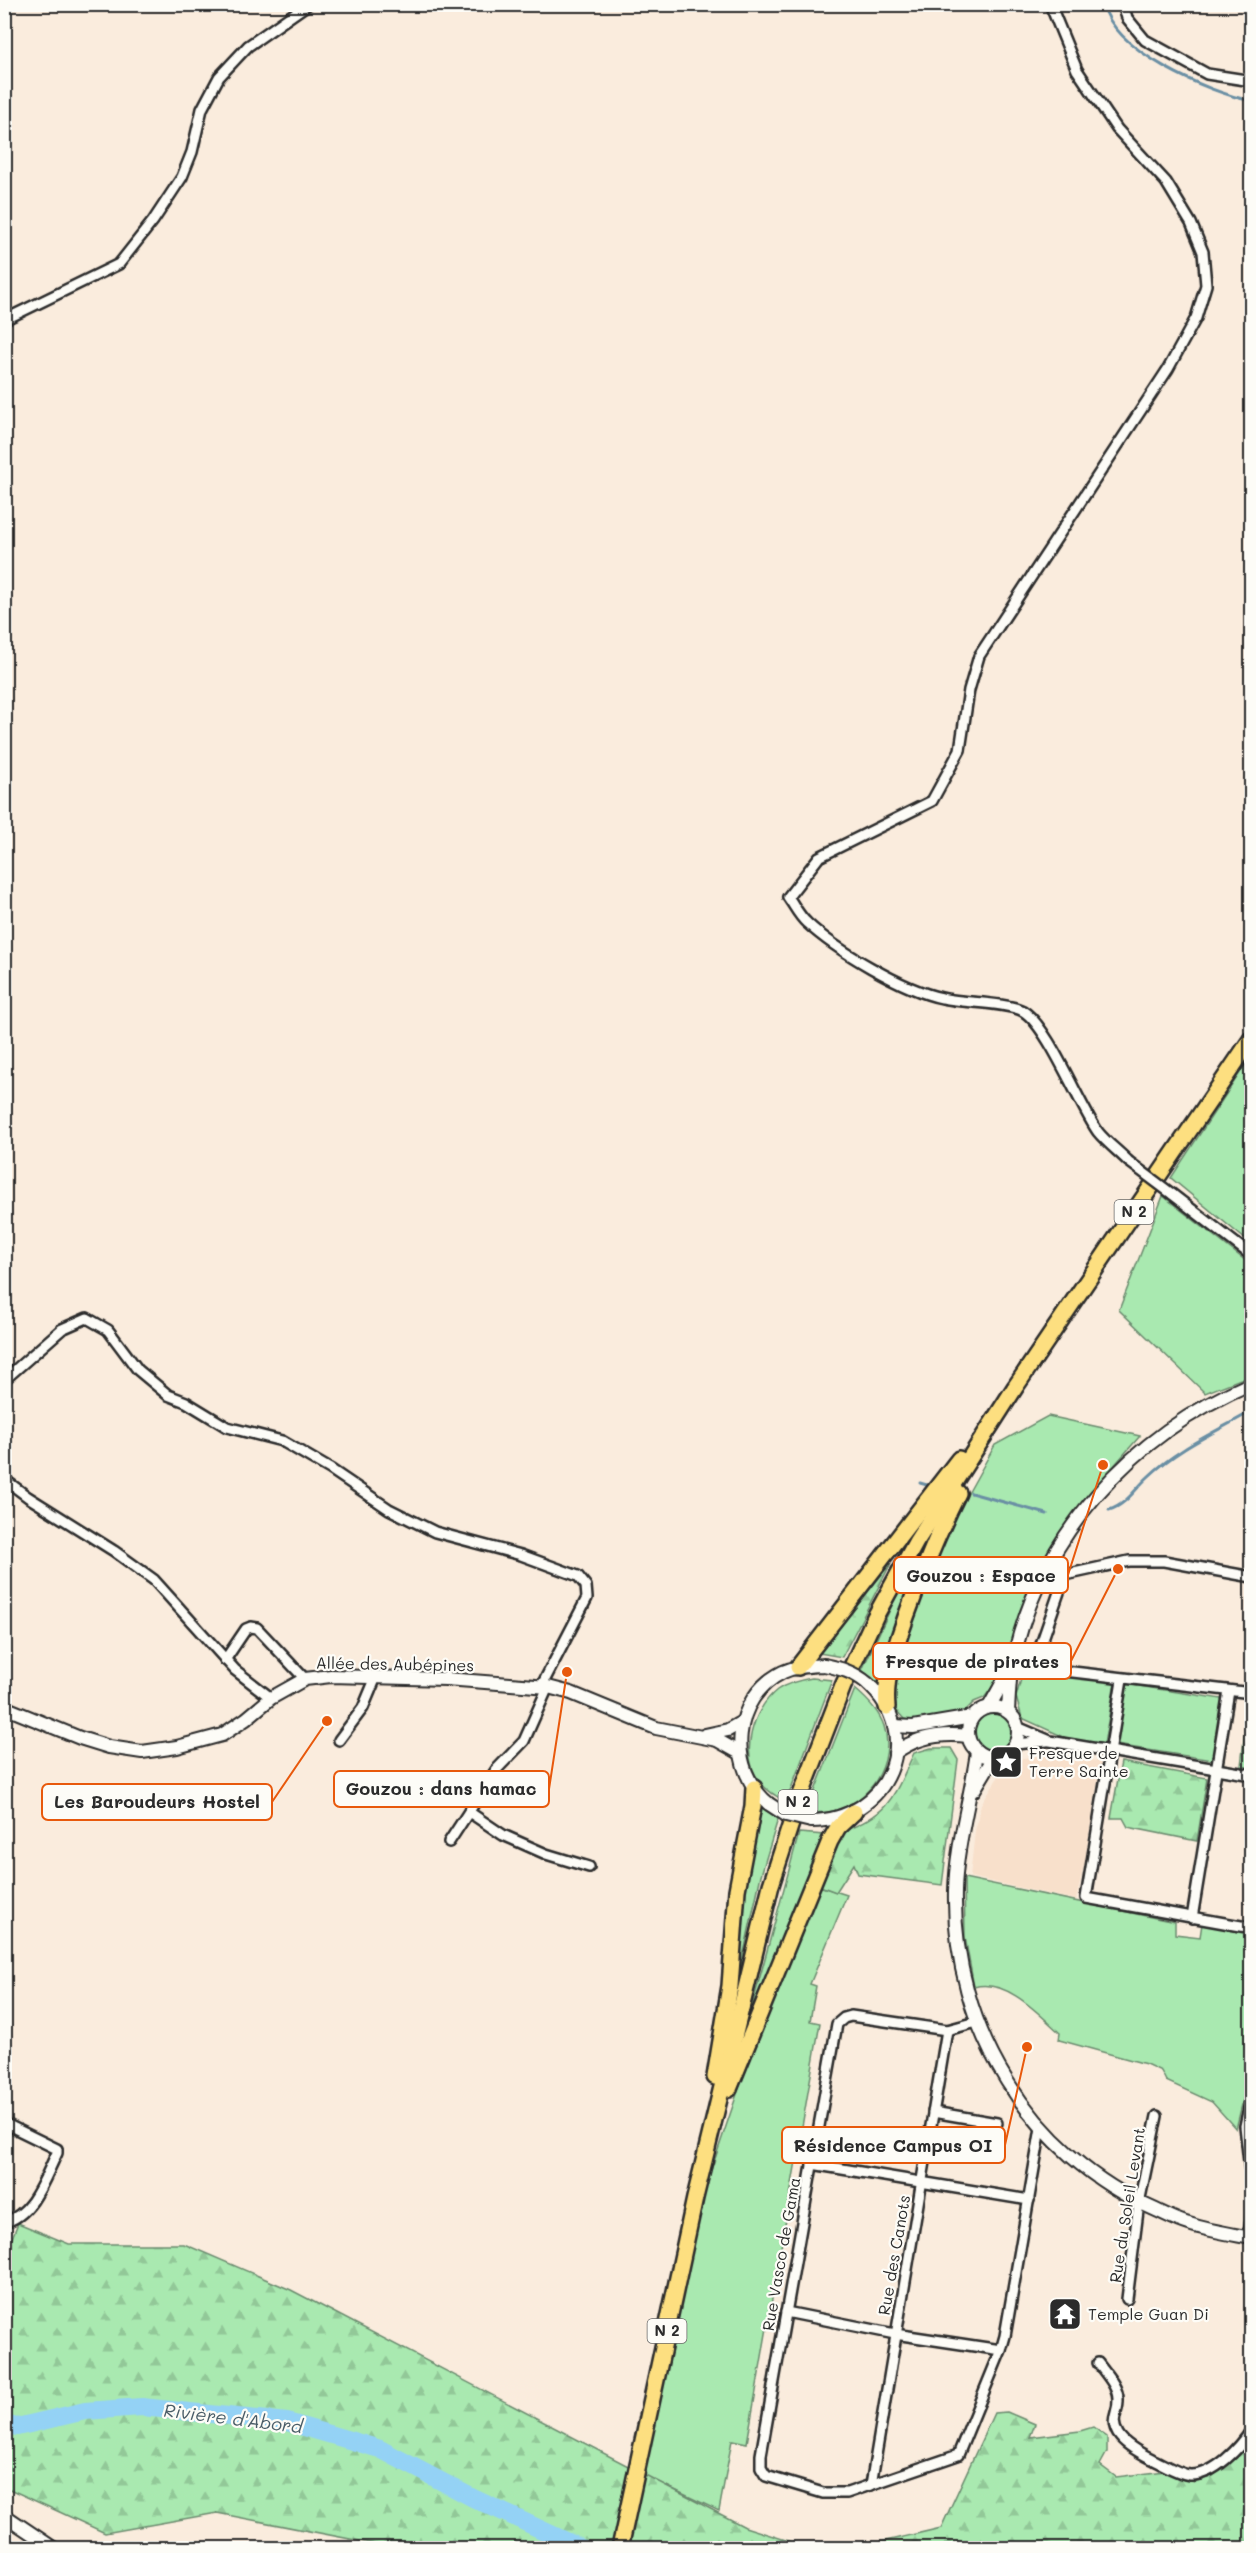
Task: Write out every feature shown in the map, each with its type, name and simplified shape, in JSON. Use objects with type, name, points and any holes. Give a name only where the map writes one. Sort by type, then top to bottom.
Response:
[{"type":"main road","name":"N 2","points":[[620,2548],[694,2198],[771,1885],[781,1850],[843,1686],[875,1617],[916,1542],[1016,1386],[1251,1038]]},
{"type":"main road","points":[[798,1667],[1016,1386]]},
{"type":"main road","points":[[887,1707],[889,1668],[917,1585],[984,1438]]},
{"type":"main road","points":[[694,2198],[730,1986],[737,1890],[753,1806],[754,1788]]},
{"type":"main road","points":[[694,2198],[732,2082],[830,1840],[838,1827],[854,1812]]},
{"type":"street","points":[[4,320],[106,271],[123,259],[153,221],[182,177],[192,152],[202,109],[219,77],[248,46],[308,4]]},
{"type":"street","points":[[1050,4],[1077,70],[1117,129],[1166,182],[1191,223],[1203,252],[1206,285],[1196,318],[1168,369],[979,656],[969,690],[960,750],[932,801],[819,857],[788,897],[806,922],[849,954],[910,988],[944,999],[991,1004],[1023,1012],[1053,1049],[1099,1133],[1128,1161],[1251,1256]]},
{"type":"street","points":[[1123,4],[1127,18],[1145,40],[1207,74],[1251,81]]},
{"type":"street","points":[[4,1380],[62,1329],[87,1318],[108,1330],[138,1370],[168,1395],[186,1402],[227,1427],[282,1442],[330,1469],[389,1509],[435,1532],[521,1555],[578,1576],[586,1586],[587,1598],[545,1687],[524,1741],[496,1770],[449,1842]]},
{"type":"street","points":[[989,1707],[1011,1667],[1025,1620],[1047,1568],[1082,1512],[1142,1447],[1204,1405],[1251,1383]]},
{"type":"street","points":[[4,1479],[154,1580],[225,1660],[271,1698]]},
{"type":"street","points":[[1047,1568],[1065,1575],[1099,1566],[1148,1560],[1178,1563],[1251,1577]]},
{"type":"street","points":[[1065,1575],[1037,1656],[1037,1666],[1043,1670],[1251,1694]]},
{"type":"street","points":[[225,1660],[246,1629],[257,1628],[305,1679]]},
{"type":"street","points":[[824,1665],[856,1675],[867,1683],[887,1707],[894,1726],[895,1753],[886,1781],[877,1793],[854,1812],[828,1821],[811,1821],[786,1815],[769,1804],[754,1788],[745,1771],[740,1753],[742,1722],[757,1693],[783,1672],[798,1667],[824,1665]]},
{"type":"street","points":[[1011,1667],[1008,1712],[1017,1727],[1050,1741],[1251,1775]]},
{"type":"street","name":"Allée des Aubépines","points":[[4,1707],[80,1738],[110,1747],[142,1752],[177,1747],[222,1735],[271,1698],[305,1679],[331,1676],[446,1679],[545,1687],[572,1693],[656,1728],[717,1740],[740,1753]]},
{"type":"street","points":[[339,1740],[363,1708],[375,1677]]},
{"type":"street","points":[[1122,1680],[1086,1898],[1251,1929]]},
{"type":"street","points":[[1192,1918],[1229,1691]]},
{"type":"street","points":[[1008,1712],[989,1707],[972,1717],[968,1736],[977,1752],[955,1890],[957,1936],[977,2022],[999,2070],[1041,2128],[1075,2162],[1108,2186],[1139,2203],[1188,2224],[1250,2238],[1251,2212]]},
{"type":"street","points":[[894,1726],[913,1727],[972,1717]]},
{"type":"street","name":"Allée des Aubépines","points":[[695,1736],[728,1730],[742,1722]]},
{"type":"street","points":[[972,1794],[994,1757],[1010,1750],[1015,1744],[1017,1727]]},
{"type":"street","points":[[895,1753],[910,1742],[953,1734],[968,1736]]},
{"type":"street","points":[[1015,1744],[1050,1741]]},
{"type":"street","points":[[977,1752],[994,1757]]},
{"type":"street","points":[[469,1812],[503,1835],[546,1854],[589,1867]]},
{"type":"street","name":"Rue Vasco de Gama","points":[[871,2486],[835,2495],[775,2480],[766,2476],[761,2468],[761,2455],[786,2312],[839,2022],[851,2016],[947,2030],[977,2022]]},
{"type":"street","name":"Rue des Canots","points":[[871,2486],[947,2030]]},
{"type":"street","points":[[1251,2094],[1245,2126],[1251,2189]]},
{"type":"street","points":[[933,2112],[997,2123]]},
{"type":"street","name":"Rue du Soleil Levant","points":[[1127,2299],[1139,2203],[1157,2116]]},
{"type":"street","points":[[4,2123],[57,2149],[57,2153],[30,2205],[17,2218],[4,2222]]},
{"type":"street","points":[[871,2486],[958,2456],[1001,2350],[1041,2128]]},
{"type":"street","points":[[812,2164],[1029,2200]]},
{"type":"street","points":[[786,2312],[895,2334],[1001,2350]]},
{"type":"street","points":[[1098,2363],[1116,2390],[1118,2399],[1113,2421],[1119,2436],[1145,2455],[1173,2469],[1190,2475],[1205,2472],[1221,2463],[1251,2429]]},
{"type":"street","points":[[4,2515],[52,2548]]},
{"type":"shaded area","points":[[1039,1756],[1101,1761],[1076,1900],[970,1877],[975,1831],[981,1804],[1004,1768],[1023,1758]]},
{"type":"green space","points":[[1251,1056],[1252,1244],[1171,1178]]},
{"type":"green space","points":[[1163,1196],[1251,1265],[1251,1375],[1205,1393],[1119,1310]]},
{"type":"green space","points":[[1048,1416],[1140,1436],[1083,1501],[1053,1544],[1024,1610],[1001,1676],[984,1698],[974,1702],[964,1712],[911,1721],[904,1719],[896,1710],[891,1689],[892,1676],[924,1588],[955,1517],[995,1445]]},
{"type":"green space","points":[[928,1540],[885,1655],[879,1686],[862,1670],[895,1599]]},
{"type":"green space","points":[[891,1563],[842,1657],[819,1653]]},
{"type":"green space","points":[[1023,1672],[1115,1682],[1104,1744],[1066,1738],[1022,1718],[1016,1697]]},
{"type":"green space","points":[[812,1678],[832,1680],[786,1802],[766,1788],[754,1771],[750,1759],[751,1733],[761,1709],[777,1690],[785,1685]]},
{"type":"green space","points":[[1126,1684],[1222,1699],[1212,1760],[1116,1745]]},
{"type":"green space","points":[[855,1689],[872,1706],[884,1726],[887,1743],[885,1760],[879,1776],[869,1790],[856,1801],[841,1809],[824,1812],[807,1811]]},
{"type":"green space","points":[[1248,1704],[1251,1704],[1251,1768],[1241,1766]]},
{"type":"green space","points":[[993,1711],[1007,1717],[1013,1731],[1007,1745],[993,1751],[979,1745],[973,1731],[979,1717]]},
{"type":"green space","points":[[931,1748],[951,1748],[958,1760],[942,1885],[858,1874],[854,1864],[836,1892],[820,1886],[843,1831],[872,1818],[881,1810],[895,1792],[914,1753]]},
{"type":"green space","points":[[1121,1762],[1207,1778],[1197,1841],[1128,1827],[1123,1818],[1111,1818]]},
{"type":"green space","points":[[756,1804],[778,1819],[761,1875],[736,1989],[744,1867]]},
{"type":"green space","points":[[799,1833],[825,1835],[745,2032]]},
{"type":"green space","points":[[964,1878],[1175,1922],[1175,1934],[1200,1937],[1202,1924],[1251,1934],[1251,2068],[1236,2129],[1212,2102],[1166,2081],[1161,2071],[1146,2064],[1059,2040],[1060,2033],[1021,1999],[998,1988],[974,1987],[965,1937]]},
{"type":"green space","points":[[819,1886],[847,1895],[810,1984],[816,1986],[810,2021],[820,2023],[747,2443],[732,2440],[719,2511],[643,2475],[700,2203],[740,2085]]},
{"type":"green space","points":[[18,2223],[69,2244],[184,2244],[291,2290],[745,2527],[811,2548],[396,2548],[217,2513],[105,2533],[5,2487],[5,2243],[10,2243]]},
{"type":"green space","points":[[1007,2412],[1035,2424],[1030,2437],[1080,2431],[1093,2427],[1107,2437],[1107,2452],[1100,2465],[1116,2477],[1165,2471],[1194,2482],[1213,2476],[1251,2441],[1251,2548],[856,2548],[941,2528],[994,2413]]},
{"type":"waterway","points":[[1103,4],[1111,22],[1125,38],[1165,67],[1211,89],[1252,101]]},
{"type":"waterway","points":[[1109,1510],[1125,1501],[1148,1477],[1172,1457],[1252,1411]]},
{"type":"waterway","points":[[920,1483],[927,1485]]},
{"type":"waterway","points":[[971,1493],[1047,1514]]},
{"type":"waterway","name":"Rivière d'Abord","points":[[4,2424],[17,2427],[85,2411],[142,2407],[287,2422],[380,2449],[473,2498],[581,2548]]},
{"type":"place","name":"Gouzou : Espace","points":[[1103,1465]]},
{"type":"place","name":"Fresque de pirates","points":[[1118,1569]]},
{"type":"place","name":"Gouzou : dans hamac","points":[[567,1672]]},
{"type":"place","name":"Les Baroudeurs Hostel","points":[[327,1721]]},
{"type":"place","name":"Fresque de Terre Sainte","points":[[1006,1762]]},
{"type":"place","name":"Résidence Campus OI","points":[[1027,2047]]},
{"type":"place","name":"Temple Guan Di","points":[[1065,2314]]}]
